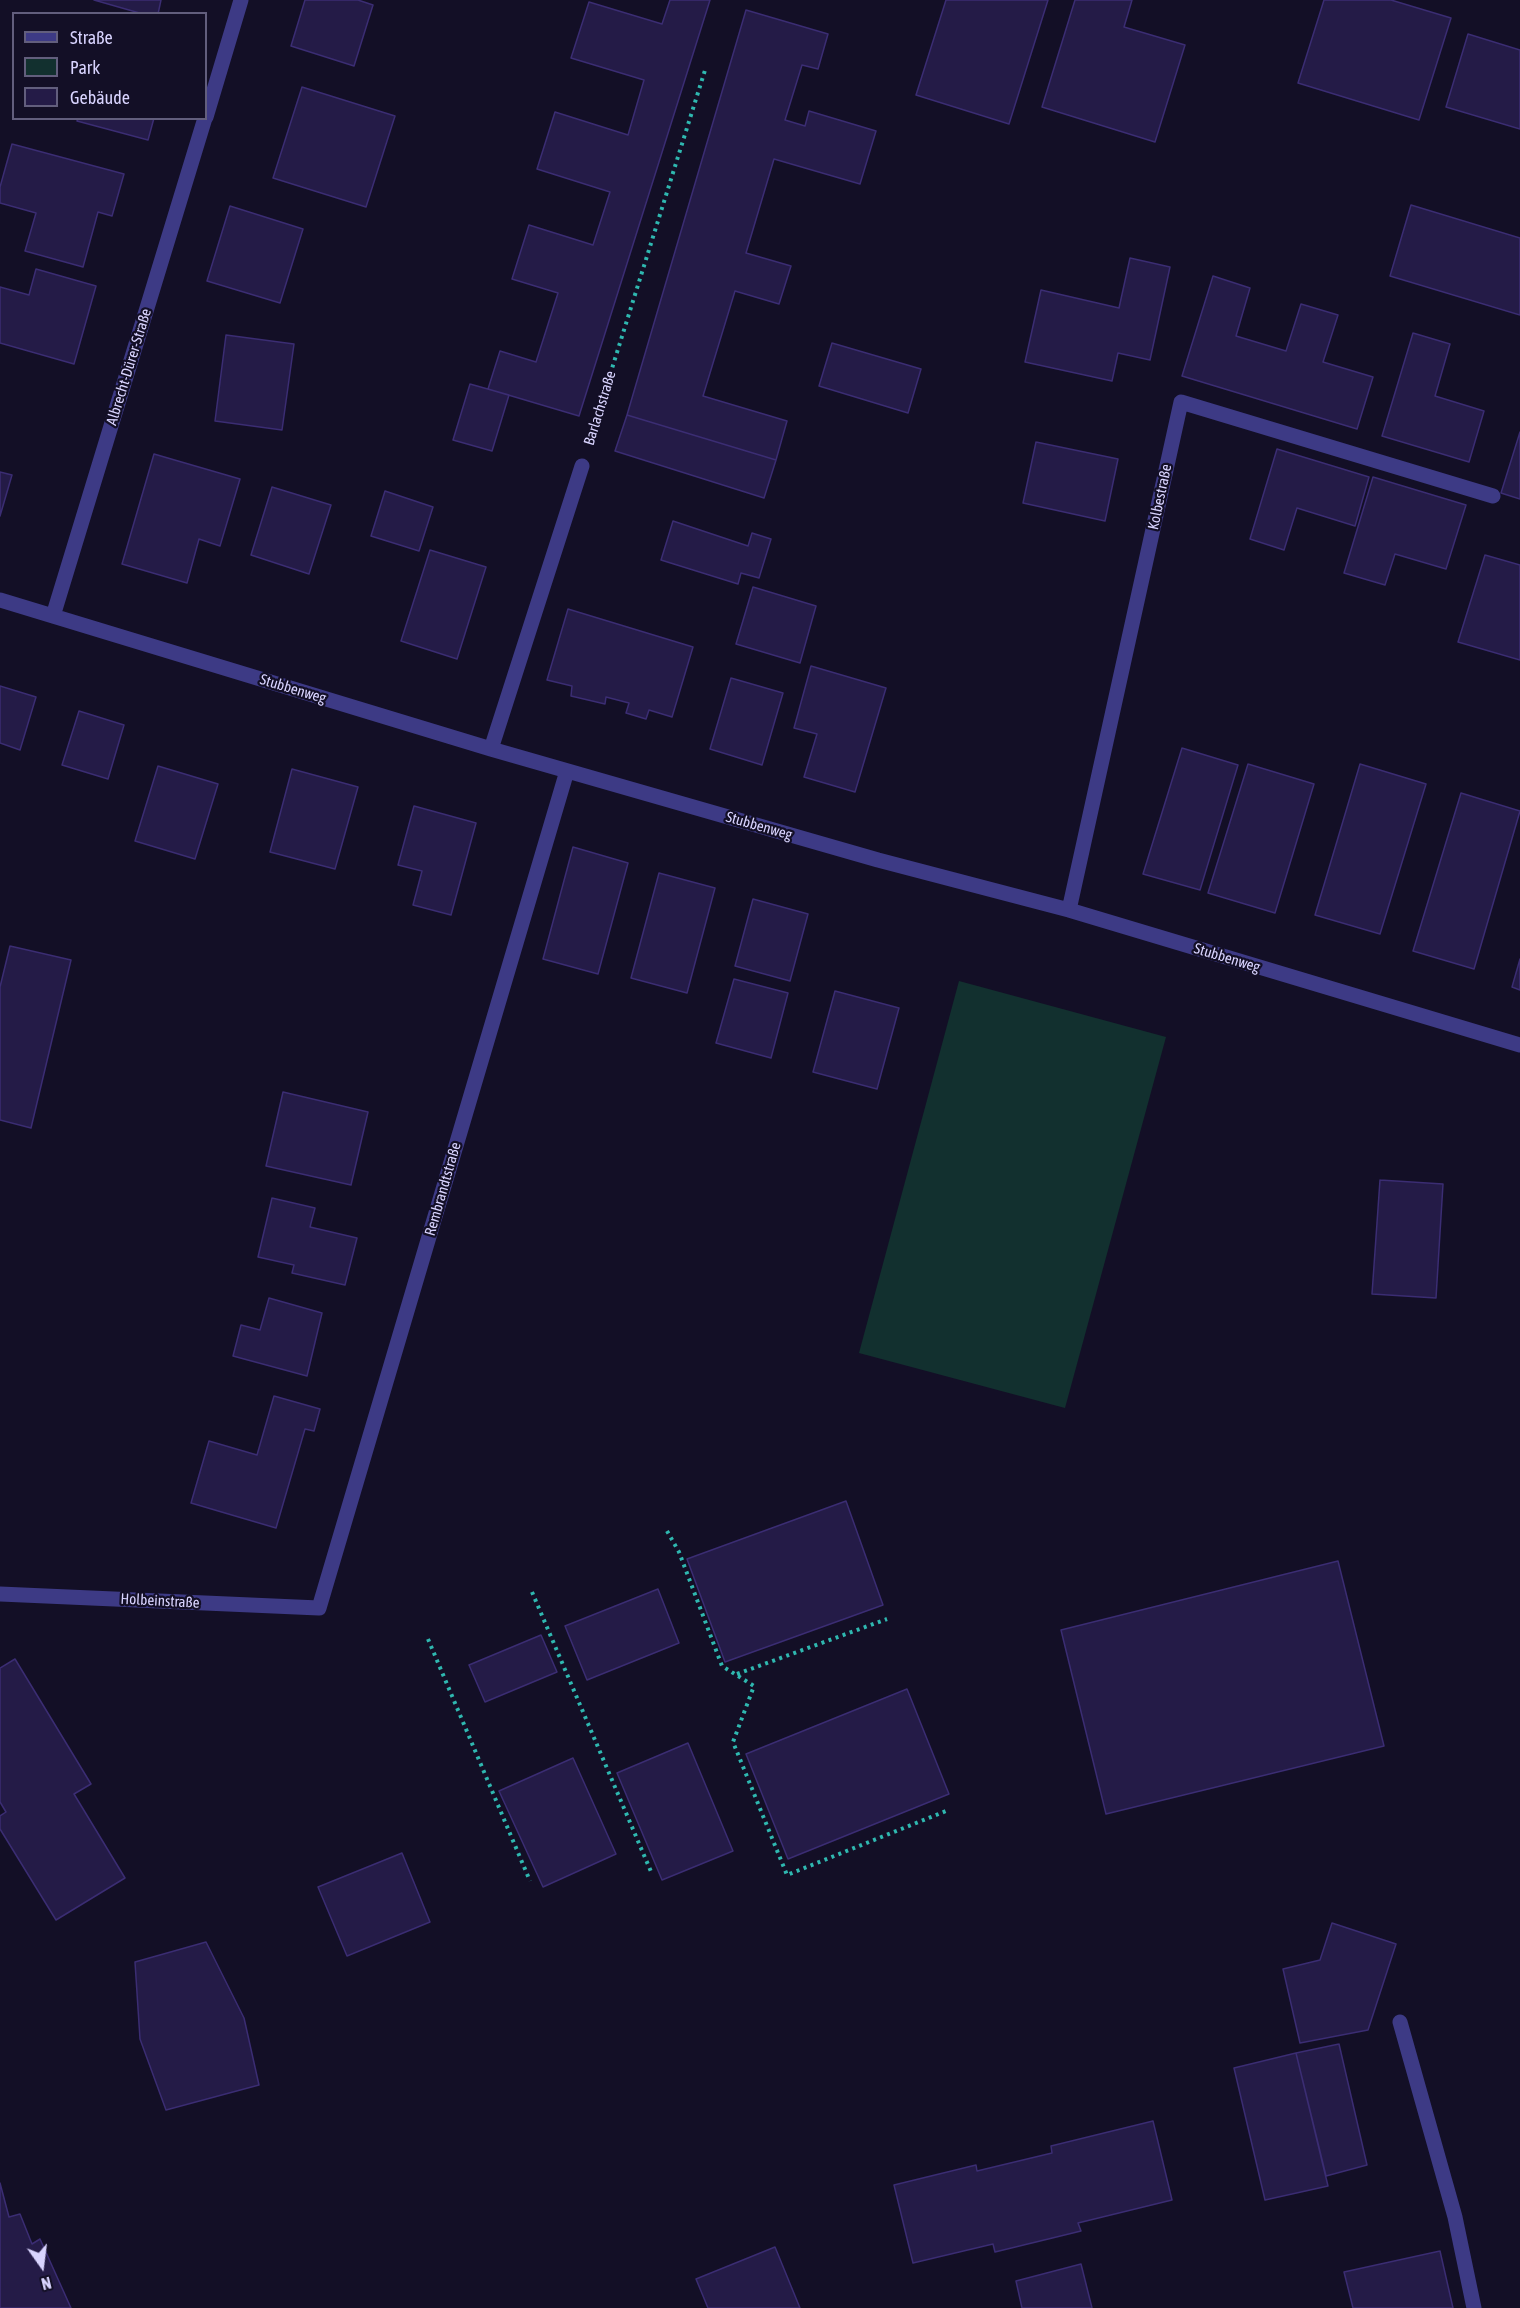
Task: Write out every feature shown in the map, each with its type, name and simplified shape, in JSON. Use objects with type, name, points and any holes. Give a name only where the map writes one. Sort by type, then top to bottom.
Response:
[{"type":"street","name":"Albrecht-Dürer-Straße","points":[[207,112],[242,0]]},
{"type":"street","name":"Albrecht-Dürer-Straße","points":[[53,616],[204,120]]},
{"type":"street","name":"Kolbestraße","points":[[1069,910],[1181,402],[1493,496]]},
{"type":"street","name":"Barlachstraße","points":[[491,749],[582,466]]},
{"type":"street","name":"Stubbenweg","points":[[0,600],[491,749],[878,860],[1069,910],[1520,1045]]},
{"type":"street","name":"Rembrandtstraße","points":[[319,1608],[567,771]]},
{"type":"street","name":"Holbeinstraße","points":[[0,1594],[319,1608]]},
{"type":"street","points":[[1400,2022],[1455,2217],[1474,2308]]},
{"type":"path","name":"Barlachstraße","points":[[582,466],[706,67]]},
{"type":"path","points":[[667,1531],[679,1552],[722,1666],[754,1686],[733,1742],[787,1875],[946,1811]]},
{"type":"path","points":[[532,1592],[652,1874]]},
{"type":"path","points":[[736,1675],[887,1619]]},
{"type":"path","points":[[428,1639],[530,1881]]},
{"type":"green space","points":[[959,981],[1166,1037],[1065,1408],[859,1353]]},
{"type":"building","points":[[94,0],[161,0],[158,12],[136,12]]},
{"type":"building","points":[[305,0],[358,0],[373,5],[354,66],[291,46]]},
{"type":"building","points":[[670,0],[710,0],[579,416],[488,389],[500,351],[536,362],[558,293],[512,279],[529,225],[593,245],[610,192],[537,169],[555,112],[628,135],[644,80],[571,58],[589,2],[662,24]]},
{"type":"building","points":[[946,0],[1048,0],[1009,124],[916,95]]},
{"type":"building","points":[[1075,0],[1132,0],[1124,27],[1185,45],[1155,142],[1042,107]]},
{"type":"building","points":[[1324,0],[1391,0],[1451,18],[1419,120],[1298,83]]},
{"type":"building","points":[[746,10],[828,34],[818,69],[802,65],[785,120],[805,126],[809,111],[876,131],[860,184],[774,159],[746,253],[791,266],[779,304],[735,291],[703,396],[787,421],[776,460],[627,415]]},
{"type":"building","points":[[1468,34],[1520,50],[1520,129],[1446,107]]},
{"type":"building","points":[[302,87],[395,116],[366,207],[273,178]]},
{"type":"building","points":[[77,120],[153,120],[148,140]]},
{"type":"building","points":[[12,144],[124,174],[112,216],[98,212],[83,267],[25,251],[36,213],[0,203],[0,187]]},
{"type":"building","points":[[1411,205],[1520,238],[1520,315],[1390,276]]},
{"type":"building","points":[[230,206],[303,229],[280,303],[207,281]]},
{"type":"building","points":[[1130,258],[1170,267],[1150,360],[1118,353],[1112,381],[1025,362],[1041,290],[1119,308]]},
{"type":"building","points":[[36,269],[96,286],[74,364],[0,343],[0,287],[29,295]]},
{"type":"building","points":[[1213,276],[1250,288],[1236,336],[1286,351],[1301,304],[1338,315],[1323,362],[1373,377],[1357,429],[1182,376]]},
{"type":"building","points":[[1413,333],[1450,344],[1435,396],[1484,411],[1469,462],[1382,436]]},
{"type":"building","points":[[226,335],[294,344],[282,430],[215,421]]},
{"type":"building","points":[[832,343],[921,369],[908,413],[819,386]]},
{"type":"building","points":[[470,384],[509,395],[492,451],[453,440]]},
{"type":"building","points":[[627,415],[776,460],[764,498],[615,451]]},
{"type":"building","points":[[1520,432],[1520,499],[1501,493]]},
{"type":"building","points":[[1036,442],[1118,459],[1105,521],[1023,503]]},
{"type":"building","points":[[1277,449],[1369,477],[1355,526],[1297,508],[1284,550],[1250,539]]},
{"type":"building","points":[[154,454],[240,479],[220,546],[199,539],[187,583],[122,564]]},
{"type":"building","points":[[0,472],[12,475],[0,516]]},
{"type":"building","points":[[1373,477],[1466,505],[1446,569],[1395,554],[1385,585],[1344,573]]},
{"type":"building","points":[[272,487],[331,505],[309,574],[251,555]]},
{"type":"building","points":[[385,491],[433,507],[419,551],[371,536]]},
{"type":"building","points":[[673,521],[748,546],[752,533],[771,539],[759,578],[741,573],[738,584],[661,560]]},
{"type":"building","points":[[430,550],[486,567],[457,659],[401,641]]},
{"type":"building","points":[[1485,555],[1520,565],[1520,660],[1458,642]]},
{"type":"building","points":[[753,587],[816,606],[800,663],[736,644]]},
{"type":"building","points":[[568,609],[693,647],[672,717],[649,710],[646,719],[626,713],[629,703],[606,697],[605,704],[571,696],[572,686],[547,680]]},
{"type":"building","points":[[811,666],[886,688],[855,792],[804,777],[817,734],[794,728]]},
{"type":"building","points":[[731,678],[783,693],[762,765],[710,749]]},
{"type":"building","points":[[0,686],[36,697],[20,750],[0,743]]},
{"type":"building","points":[[79,711],[124,725],[108,779],[62,765]]},
{"type":"building","points":[[1182,748],[1238,765],[1200,890],[1143,874]]},
{"type":"building","points":[[1248,764],[1314,784],[1275,913],[1208,893]]},
{"type":"building","points":[[1360,764],[1426,784],[1380,934],[1315,915]]},
{"type":"building","points":[[158,766],[218,784],[195,859],[135,841]]},
{"type":"building","points":[[292,769],[358,787],[335,869],[270,852]]},
{"type":"building","points":[[1461,793],[1520,811],[1474,969],[1413,951]]},
{"type":"building","points":[[414,806],[476,823],[451,915],[413,905],[422,871],[398,865]]},
{"type":"building","points":[[573,847],[628,863],[598,974],[543,959]]},
{"type":"building","points":[[659,873],[715,888],[687,993],[631,978]]},
{"type":"building","points":[[753,899],[808,914],[790,981],[735,966]]},
{"type":"building","points":[[10,946],[71,960],[31,1128],[0,1120],[0,987]]},
{"type":"building","points":[[1520,959],[1520,990],[1512,987]]},
{"type":"building","points":[[734,979],[788,993],[771,1058],[716,1043]]},
{"type":"building","points":[[835,991],[899,1008],[877,1089],[813,1072]]},
{"type":"building","points":[[283,1092],[368,1112],[351,1185],[266,1166]]},
{"type":"building","points":[[1380,1180],[1443,1184],[1436,1298],[1372,1294]]},
{"type":"building","points":[[272,1198],[315,1208],[310,1227],[357,1238],[345,1285],[292,1273],[294,1265],[258,1257]]},
{"type":"building","points":[[269,1298],[322,1313],[307,1376],[233,1356],[241,1325],[260,1330]]},
{"type":"building","points":[[274,1396],[320,1409],[314,1431],[305,1429],[276,1528],[191,1503],[209,1441],[257,1455]]},
{"type":"building","points":[[846,1501],[883,1605],[725,1662],[687,1559]]},
{"type":"building","points":[[1338,1561],[1384,1746],[1106,1814],[1061,1630]]},
{"type":"building","points":[[658,1589],[679,1643],[587,1680],[565,1626]]},
{"type":"building","points":[[541,1635],[557,1672],[485,1702],[469,1665]]},
{"type":"building","points":[[15,1659],[91,1784],[74,1794],[125,1878],[56,1920],[0,1829],[0,1816],[6,1812],[0,1802],[0,1668]]},
{"type":"building","points":[[907,1689],[949,1794],[788,1859],[746,1754]]},
{"type":"building","points":[[688,1743],[733,1851],[662,1880],[617,1773]]},
{"type":"building","points":[[573,1758],[616,1854],[543,1887],[499,1791]]},
{"type":"building","points":[[402,1853],[430,1922],[347,1956],[318,1887]]},
{"type":"building","points":[[1332,1923],[1396,1944],[1368,2030],[1300,2043],[1283,1969],[1320,1960]]},
{"type":"building","points":[[206,1942],[244,2018],[259,2085],[166,2110],[140,2039],[135,1962]]},
{"type":"building","points":[[1339,2044],[1367,2165],[1326,2176],[1296,2053]]},
{"type":"building","points":[[1296,2053],[1328,2186],[1265,2200],[1234,2068]]},
{"type":"building","points":[[1153,2121],[1172,2200],[1078,2223],[1081,2231],[995,2252],[993,2244],[913,2263],[894,2185],[976,2165],[977,2171],[1052,2153],[1051,2146]]},
{"type":"building","points":[[0,2183],[9,2217],[20,2214],[32,2244],[40,2239],[71,2308],[0,2308]]},
{"type":"building","points":[[775,2247],[800,2308],[708,2308],[696,2279]]},
{"type":"building","points":[[1440,2251],[1453,2308],[1353,2308],[1344,2272]]},
{"type":"building","points":[[1081,2264],[1092,2308],[1022,2308],[1016,2281]]}]
